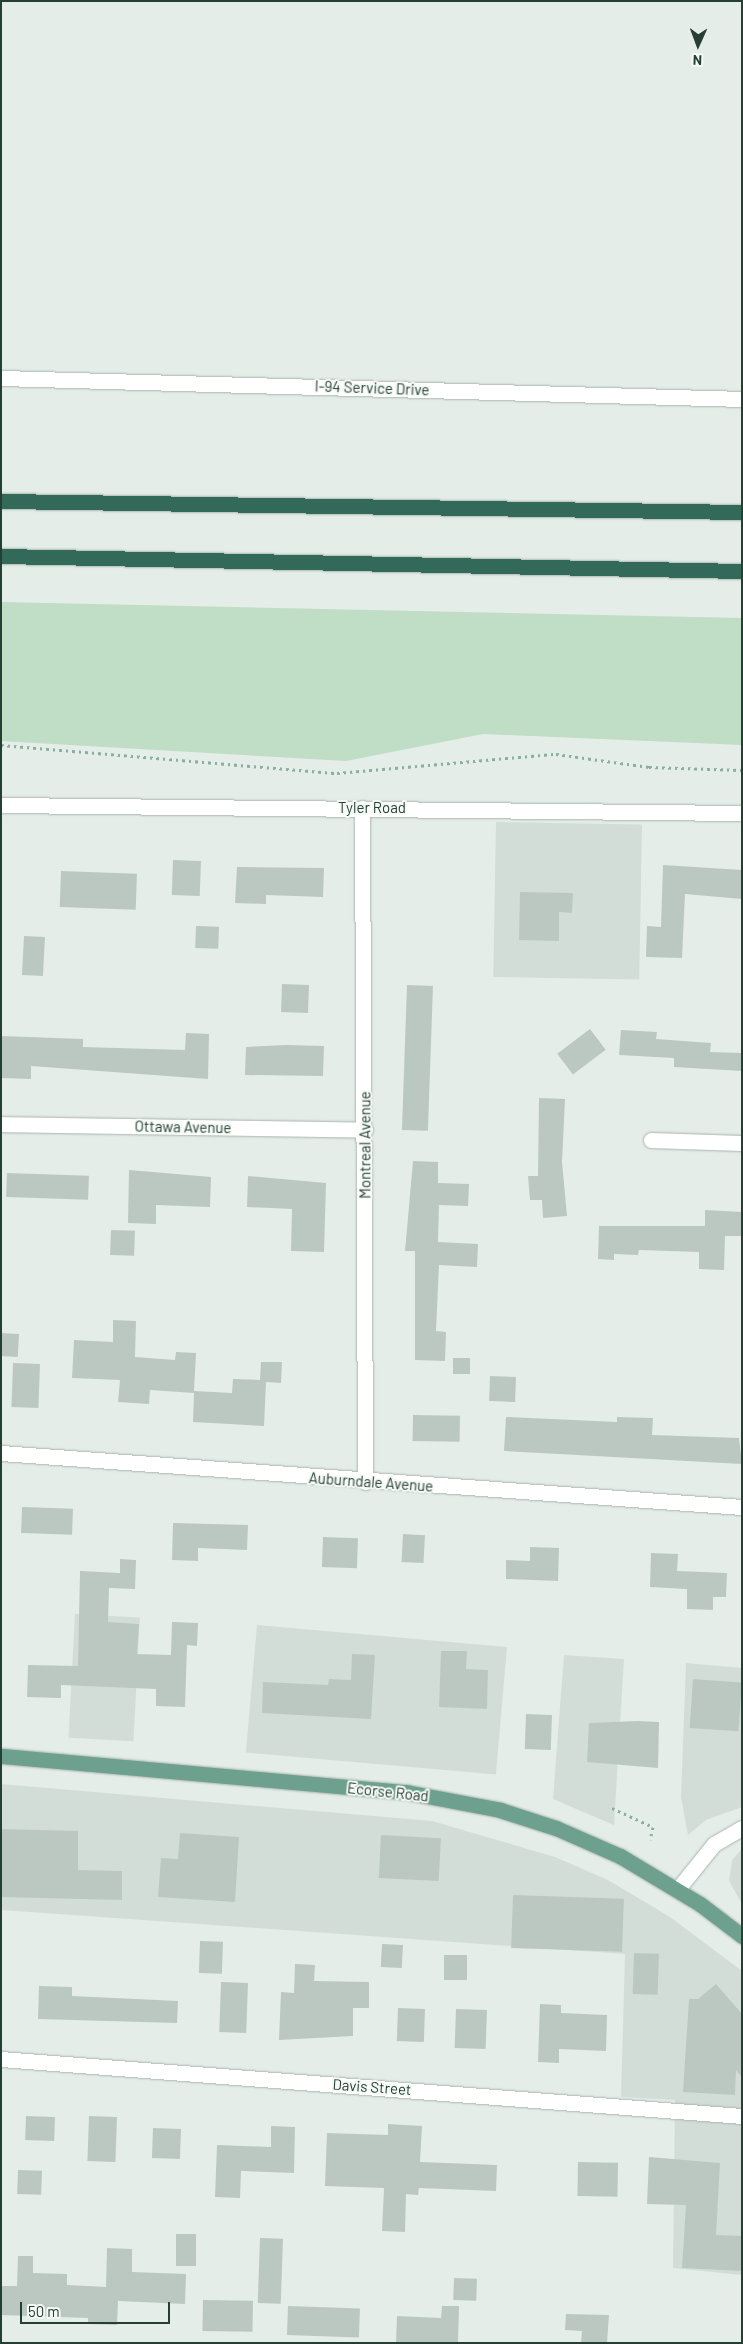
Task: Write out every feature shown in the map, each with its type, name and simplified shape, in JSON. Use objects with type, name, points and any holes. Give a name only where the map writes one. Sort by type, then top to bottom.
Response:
[{"type":"highway","points":[[1,501],[742,512]]},
{"type":"highway","points":[[1,556],[742,571]]},
{"type":"main road","name":"Ecorse Road","points":[[1,1756],[461,1801],[556,1828],[620,1856],[678,1890],[742,1936]]},
{"type":"street","name":"I-94 Service Drive","points":[[1,378],[742,399]]},
{"type":"street","name":"Tyler Road","points":[[1,805],[742,813]]},
{"type":"street","name":"Montreal Avenue","points":[[362,808],[365,1130],[365,1482]]},
{"type":"street","name":"Ottawa Avenue","points":[[1,1124],[365,1130]]},
{"type":"street","points":[[651,1140],[742,1143]]},
{"type":"street","name":"Auburndale Avenue","points":[[1,1453],[365,1482],[742,1507]]},
{"type":"street","points":[[678,1890],[714,1844],[742,1828]]},
{"type":"street","name":"Davis Street","points":[[1,2058],[742,2116]]},
{"type":"path","points":[[1,745],[337,773],[556,754],[649,767],[742,770]]},
{"type":"path","points":[[612,1808],[653,1827],[650,1840]]},
{"type":"shaded area","points":[[496,822],[642,825],[639,980],[493,977]]},
{"type":"shaded area","points":[[75,1614],[140,1617],[133,1741],[69,1738]]},
{"type":"shaded area","points":[[257,1625],[507,1647],[496,1774],[246,1753]]},
{"type":"shaded area","points":[[564,1655],[624,1659],[614,1825],[553,1799]]},
{"type":"shaded area","points":[[686,1663],[742,1668],[742,1807],[706,1820],[688,1835],[681,1797]]},
{"type":"shaded area","points":[[1,1784],[432,1821],[555,1857],[608,1880],[670,1917],[742,1971],[742,2275],[673,2268],[675,2100],[621,2097],[625,1954],[1,1910]]},
{"type":"shaded area","points":[[742,1849],[742,1904],[729,1881],[732,1860]]},
{"type":"green space","points":[[1,602],[742,618],[742,745],[483,734],[346,761],[1,741]]},
{"type":"building","points":[[173,860],[201,861],[200,896],[172,895]]},
{"type":"building","points":[[663,865],[742,870],[742,899],[685,894],[682,958],[646,957],[647,926],[661,927]]},
{"type":"building","points":[[237,867],[324,868],[323,897],[266,895],[266,904],[235,903]]},
{"type":"building","points":[[61,871],[137,874],[136,910],[60,907]]},
{"type":"building","points":[[520,892],[573,893],[572,913],[559,912],[559,941],[519,940]]},
{"type":"building","points":[[196,926],[219,927],[218,949],[195,948]]},
{"type":"building","points":[[24,936],[45,937],[43,976],[22,975]]},
{"type":"building","points":[[282,984],[309,985],[308,1013],[281,1012]]},
{"type":"building","points":[[407,985],[433,986],[428,1131],[402,1130]]},
{"type":"building","points":[[590,1029],[606,1050],[573,1074],[557,1054]]},
{"type":"building","points":[[621,1030],[657,1032],[656,1039],[711,1043],[710,1052],[742,1053],[742,1071],[674,1067],[674,1058],[619,1055]]},
{"type":"building","points":[[186,1033],[209,1034],[208,1079],[31,1066],[31,1079],[1,1078],[1,1036],[83,1039],[83,1047],[185,1050]]},
{"type":"building","points":[[324,1046],[323,1076],[245,1075],[246,1047]]},
{"type":"building","points":[[539,1098],[565,1099],[562,1162],[567,1216],[543,1218],[542,1200],[530,1200],[528,1176],[538,1176]]},
{"type":"building","points":[[413,1161],[438,1162],[438,1183],[469,1184],[468,1206],[439,1205],[438,1242],[478,1244],[477,1267],[439,1265],[436,1331],[446,1332],[445,1361],[415,1360],[415,1251],[405,1251]]},
{"type":"building","points":[[129,1170],[211,1177],[210,1207],[156,1205],[156,1224],[128,1223]]},
{"type":"building","points":[[7,1173],[89,1176],[88,1200],[6,1197]]},
{"type":"building","points":[[248,1176],[326,1183],[324,1252],[291,1251],[292,1209],[247,1207]]},
{"type":"building","points":[[705,1210],[742,1212],[742,1236],[725,1236],[724,1270],[699,1269],[699,1252],[639,1250],[638,1255],[614,1254],[614,1260],[598,1259],[599,1226],[705,1226]]},
{"type":"building","points":[[111,1230],[135,1231],[134,1256],[110,1255]]},
{"type":"building","points":[[113,1320],[136,1321],[135,1357],[175,1360],[176,1352],[196,1353],[194,1391],[232,1393],[233,1379],[260,1380],[261,1362],[282,1362],[281,1383],[266,1382],[264,1426],[193,1422],[194,1393],[150,1390],[149,1404],[118,1402],[120,1380],[72,1378],[74,1340],[113,1342]]},
{"type":"building","points":[[1,1333],[19,1334],[18,1357],[1,1356]]},
{"type":"building","points":[[453,1358],[470,1358],[470,1374],[453,1374]]},
{"type":"building","points":[[13,1363],[40,1364],[38,1408],[11,1407]]},
{"type":"building","points":[[490,1376],[516,1377],[515,1402],[489,1401]]},
{"type":"building","points":[[413,1415],[460,1416],[460,1442],[413,1441]]},
{"type":"building","points":[[506,1417],[617,1422],[617,1417],[653,1418],[652,1435],[739,1438],[742,1464],[504,1451]]},
{"type":"building","points":[[22,1507],[73,1509],[72,1535],[21,1533]]},
{"type":"building","points":[[173,1523],[248,1525],[247,1550],[198,1548],[198,1561],[172,1560]]},
{"type":"building","points":[[403,1534],[425,1535],[424,1563],[402,1562]]},
{"type":"building","points":[[323,1537],[358,1538],[357,1568],[322,1567]]},
{"type":"building","points":[[530,1547],[559,1548],[558,1581],[506,1579],[506,1560],[530,1561]]},
{"type":"building","points":[[651,1553],[678,1554],[677,1571],[727,1573],[726,1597],[713,1597],[713,1610],[687,1609],[687,1589],[650,1587]]},
{"type":"building","points":[[120,1559],[136,1560],[135,1589],[109,1588],[108,1622],[139,1624],[137,1654],[171,1655],[172,1622],[198,1623],[197,1646],[187,1645],[185,1707],[156,1706],[156,1689],[61,1685],[61,1698],[27,1697],[28,1665],[78,1666],[80,1571],[120,1573]]},
{"type":"building","points":[[441,1651],[467,1651],[466,1669],[488,1670],[487,1709],[439,1707]]},
{"type":"building","points":[[352,1654],[375,1655],[371,1719],[262,1713],[263,1682],[328,1685],[329,1679],[351,1680]]},
{"type":"building","points":[[693,1679],[742,1682],[738,1731],[690,1728]]},
{"type":"building","points":[[526,1714],[552,1715],[551,1750],[525,1749]]},
{"type":"building","points":[[659,1722],[658,1768],[587,1762],[589,1723]]},
{"type":"building","points":[[1,1829],[78,1831],[78,1870],[122,1871],[122,1900],[1,1897]]},
{"type":"building","points":[[180,1833],[239,1837],[235,1902],[158,1897],[161,1858],[178,1859]]},
{"type":"building","points":[[381,1835],[441,1838],[439,1881],[379,1878]]},
{"type":"building","points":[[513,1895],[624,1899],[622,1952],[511,1948]]},
{"type":"building","points":[[200,1941],[223,1942],[222,1974],[199,1973]]},
{"type":"building","points":[[382,1944],[403,1945],[402,1968],[381,1967]]},
{"type":"building","points":[[634,1953],[659,1954],[658,1995],[633,1994]]},
{"type":"building","points":[[444,1955],[467,1955],[467,1980],[444,1980]]},
{"type":"building","points":[[295,1964],[315,1965],[314,1981],[369,1982],[369,2008],[353,2008],[353,2036],[279,2040],[281,1992],[294,1993]]},
{"type":"building","points":[[221,1982],[248,1983],[246,2033],[219,2032]]},
{"type":"building","points":[[716,1984],[742,2014],[742,2077],[736,2070],[735,2095],[683,2092],[689,1999],[698,1999]]},
{"type":"building","points":[[39,1986],[72,1987],[72,1996],[178,2001],[177,2023],[38,2019]]},
{"type":"building","points":[[540,2004],[561,2005],[561,2013],[607,2015],[606,2051],[559,2049],[559,2063],[538,2062]]},
{"type":"building","points":[[398,2008],[425,2009],[424,2042],[397,2041]]},
{"type":"building","points":[[456,2009],[487,2010],[486,2049],[455,2048]]},
{"type":"building","points":[[26,2116],[55,2117],[54,2141],[25,2140]]},
{"type":"building","points":[[89,2116],[117,2117],[115,2162],[87,2161]]},
{"type":"building","points":[[388,2124],[422,2126],[420,2162],[497,2165],[496,2191],[419,2188],[418,2195],[406,2194],[405,2232],[382,2231],[384,2188],[325,2186],[327,2133],[388,2135]]},
{"type":"building","points":[[271,2126],[295,2127],[294,2173],[241,2171],[240,2198],[215,2197],[217,2145],[271,2147]]},
{"type":"building","points":[[153,2128],[181,2129],[180,2159],[152,2158]]},
{"type":"building","points":[[649,2157],[720,2163],[716,2235],[742,2236],[742,2271],[682,2268],[686,2205],[647,2204]]},
{"type":"building","points":[[578,2162],[618,2163],[617,2197],[577,2196]]},
{"type":"building","points":[[18,2170],[42,2171],[41,2195],[17,2194]]},
{"type":"building","points":[[176,2234],[196,2234],[196,2266],[176,2266]]},
{"type":"building","points":[[260,2238],[283,2239],[281,2304],[258,2303]]},
{"type":"building","points":[[107,2248],[132,2249],[132,2272],[186,2274],[185,2304],[118,2301],[117,2325],[88,2324],[88,2318],[1,2315],[1,2286],[17,2286],[18,2256],[33,2256],[33,2273],[67,2274],[67,2285],[106,2287]]},
{"type":"building","points":[[454,2278],[477,2279],[476,2301],[453,2300]]},
{"type":"building","points":[[203,2300],[253,2301],[252,2332],[202,2331]]},
{"type":"building","points":[[288,2306],[360,2309],[359,2337],[287,2335]]},
{"type":"building","points":[[442,2306],[459,2306],[458,2343],[396,2342],[397,2316],[441,2318]]},
{"type":"building","points":[[566,2314],[609,2315],[607,2343],[581,2343],[582,2331],[565,2330]]}]
